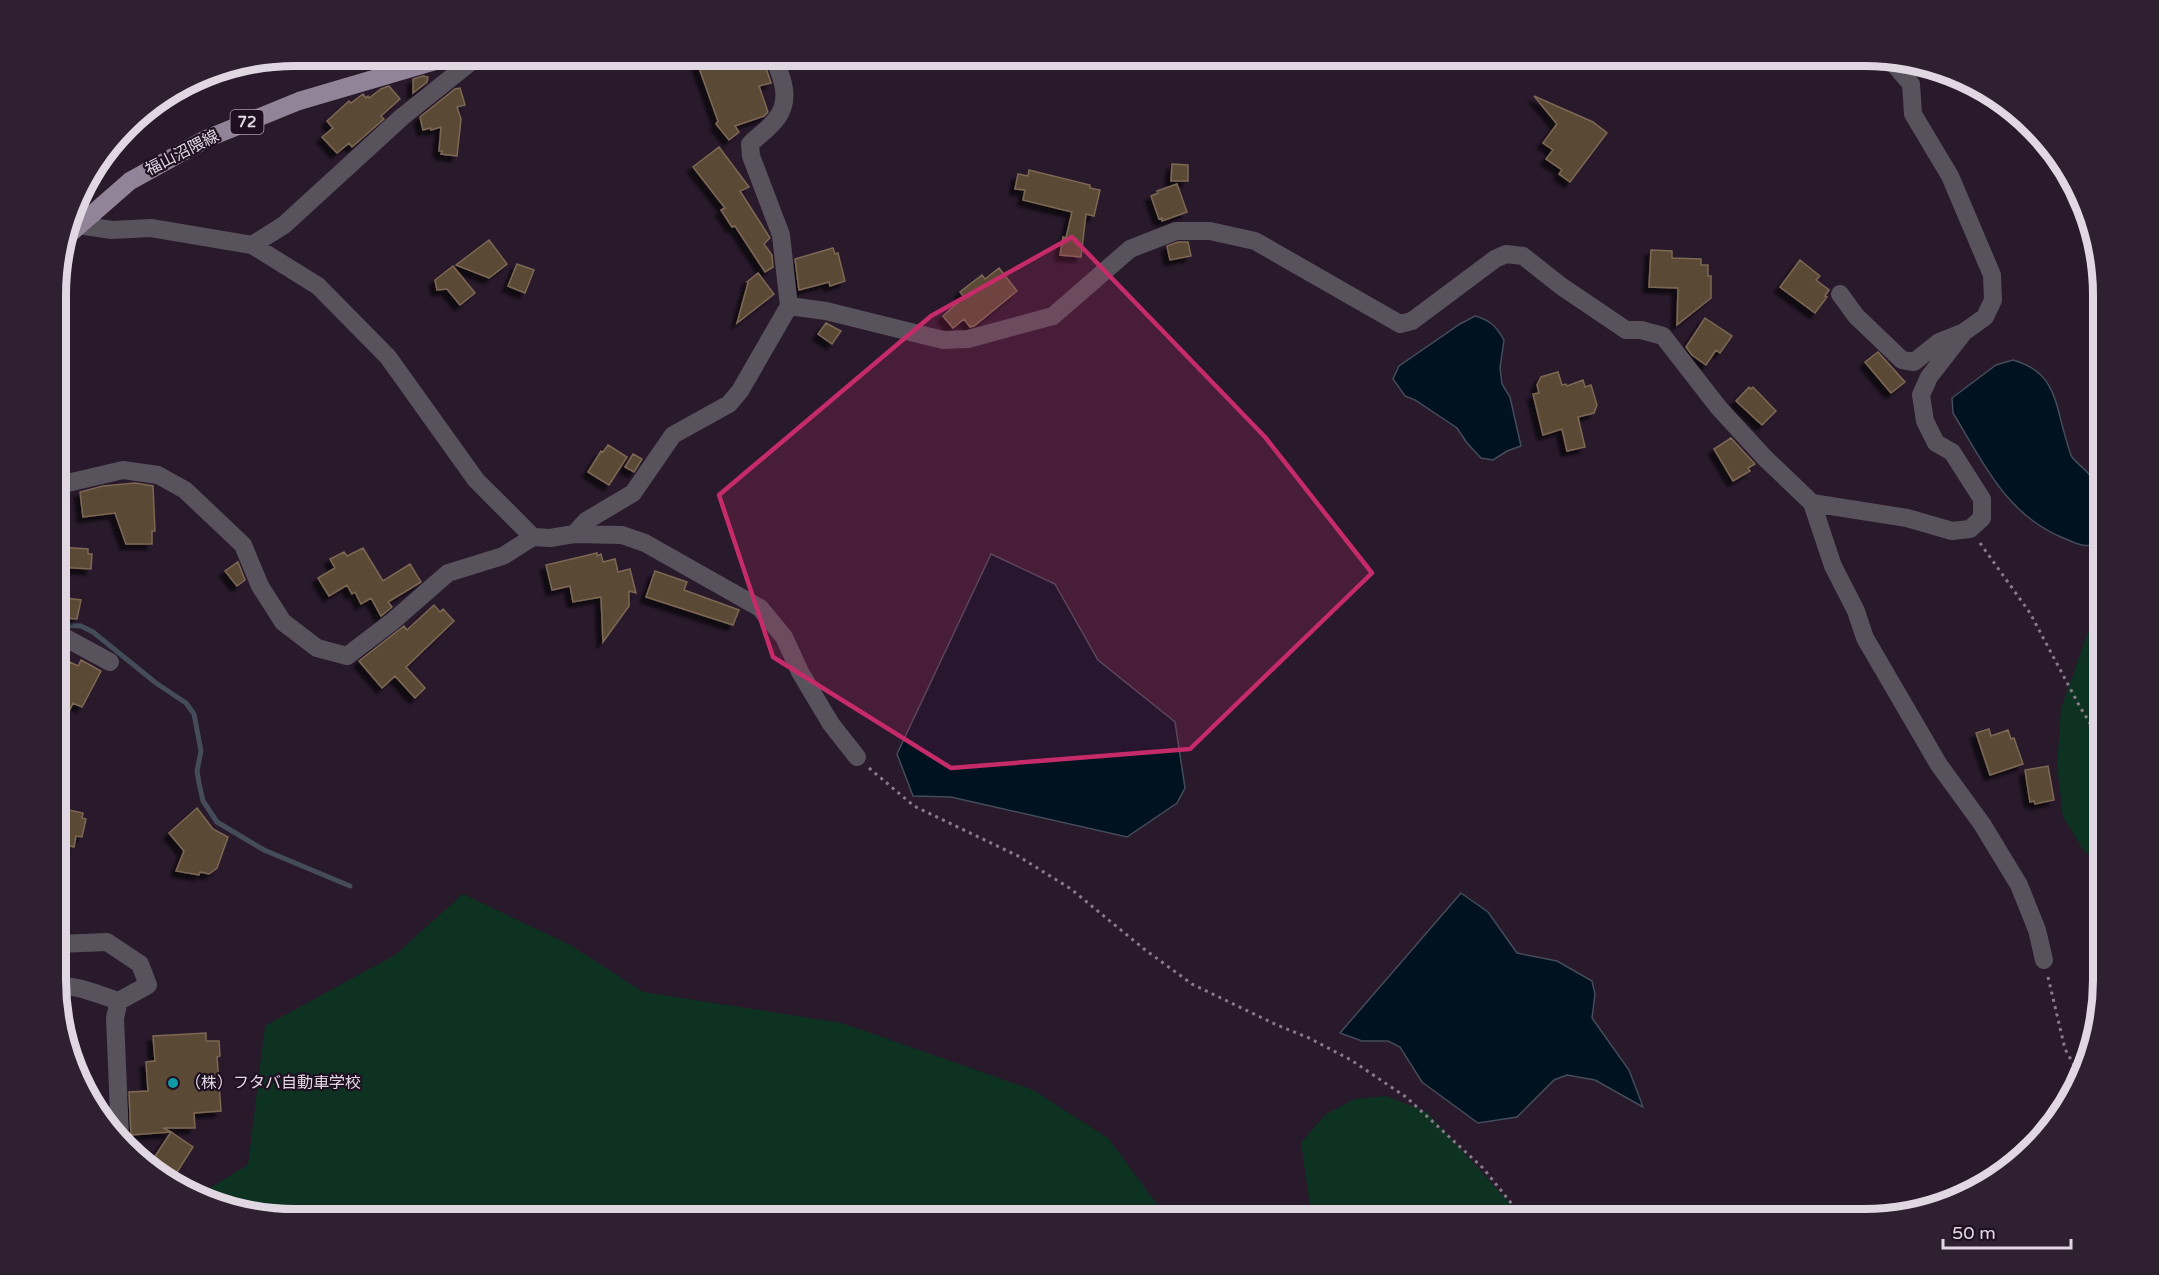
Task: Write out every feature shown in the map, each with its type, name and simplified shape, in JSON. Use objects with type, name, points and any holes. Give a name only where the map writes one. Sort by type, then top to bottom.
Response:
[{"type":"main road","name":"福山沼隈線","points":[[78,223],[130,181],[206,139],[299,101],[418,66]]},
{"type":"street","points":[[252,245],[284,225],[402,117],[466,66]]},
{"type":"street","points":[[574,534],[586,521],[633,492],[673,435],[729,404],[740,391],[789,306],[781,234],[751,156],[750,144],[778,118],[785,96],[784,81],[777,66]]},
{"type":"street","points":[[1840,294],[1856,316],[1902,360],[1914,362],[1938,342],[1964,332],[1985,317],[1993,300],[1992,274],[1950,176],[1913,114],[1911,84],[1898,68]]},
{"type":"street","points":[[76,227],[111,230],[151,228],[252,245],[318,286],[388,357],[476,480],[533,537]]},
{"type":"street","points":[[789,306],[826,311],[943,340],[968,339],[1053,316],[1130,249],[1176,231],[1210,231],[1255,241],[1400,324],[1412,321],[1495,260],[1506,254],[1523,256],[1561,286],[1626,330],[1641,330],[1663,336],[1719,408],[1765,458],[1812,503],[1833,566],[1856,611],[1865,638],[1939,765],[1982,824],[2019,885],[2037,930],[2044,960]]},
{"type":"street","points":[[1812,503],[1907,518],[1952,531],[1970,529],[1983,518],[1983,499],[1952,452],[1936,443],[1925,421],[1921,395],[1929,377],[1964,332]]},
{"type":"street","points":[[66,483],[123,470],[158,475],[185,490],[243,545],[260,586],[283,622],[317,648],[347,656],[393,621],[448,573],[502,556],[533,537],[549,538],[574,534],[622,535],[645,543],[760,608],[784,637],[800,672],[831,724],[857,757]]},
{"type":"street","points":[[66,638],[92,650],[110,662]]},
{"type":"street","points":[[66,944],[107,942],[140,964],[148,986],[119,1001],[86,989],[66,985]]},
{"type":"street","points":[[119,1001],[115,1018],[120,1127]]},
{"type":"path","points":[[1970,529],[2030,613],[2093,728]]},
{"type":"path","points":[[857,757],[914,806],[1018,856],[1071,889],[1144,949],[1192,984],[1309,1038],[1350,1060],[1406,1097],[1483,1168],[1516,1209]]},
{"type":"path","points":[[2044,960],[2065,1049],[2076,1068]]},
{"type":"highlighted area","points":[[1072,237],[1265,437],[1372,573],[1190,749],[951,768],[773,657],[719,495],[931,316]]},
{"type":"green space","points":[[2093,618],[2093,857],[2084,851],[2063,817],[2057,766],[2061,708]]},
{"type":"green space","points":[[463,894],[570,945],[643,992],[842,1023],[1033,1090],[1108,1138],[1161,1209],[280,1209],[250,1205],[205,1191],[248,1165],[265,1026],[395,955]]},
{"type":"green space","points":[[1386,1096],[1427,1112],[1515,1209],[1311,1209],[1301,1143],[1326,1114],[1355,1099]]},
{"type":"water","points":[[1475,316],[1492,324],[1504,340],[1500,368],[1502,384],[1510,397],[1521,446],[1493,460],[1481,458],[1457,428],[1415,400],[1405,396],[1393,379],[1399,366]]},
{"type":"water","points":[[2013,360],[2027,365],[2038,372],[2052,390],[2071,455],[2093,481],[2093,545],[2076,543],[2042,527],[2010,500],[1997,484],[1953,413],[1952,398],[1996,365]]},
{"type":"water","points":[[991,554],[1055,584],[1098,660],[1175,722],[1185,788],[1177,803],[1127,837],[951,797],[913,796],[897,754]]},
{"type":"water","points":[[1461,893],[1488,912],[1517,953],[1557,961],[1592,981],[1595,994],[1592,1018],[1629,1070],[1643,1107],[1595,1080],[1567,1075],[1554,1080],[1517,1117],[1478,1123],[1422,1082],[1400,1047],[1388,1041],[1362,1041],[1340,1033]]},
{"type":"building","points":[[698,66],[765,66],[771,83],[759,86],[768,112],[764,116],[735,126],[739,132],[729,140],[716,124],[718,121]]},
{"type":"building","points":[[428,77],[427,82],[413,93],[413,79]]},
{"type":"building","points":[[389,86],[400,99],[381,116],[384,119],[352,147],[349,143],[337,153],[322,137],[333,128],[327,121],[349,101],[351,103],[363,94],[369,98]]},
{"type":"building","points":[[460,88],[465,105],[457,107],[461,119],[457,156],[441,154],[442,151],[439,151],[441,127],[423,130],[420,117],[455,89]]},
{"type":"building","points":[[1534,96],[1593,122],[1607,133],[1570,182],[1559,174],[1562,170],[1546,159],[1553,150],[1543,143],[1557,124]]},
{"type":"building","points":[[719,147],[749,187],[740,191],[770,238],[764,244],[772,255],[773,267],[765,272],[735,226],[732,227],[721,210],[725,208],[693,167]]},
{"type":"building","points":[[1172,164],[1188,165],[1188,181],[1171,181]]},
{"type":"building","points":[[1029,170],[1090,185],[1090,188],[1100,190],[1094,216],[1086,214],[1081,257],[1060,255],[1063,237],[1066,238],[1072,212],[1023,200],[1025,190],[1015,189],[1018,174],[1028,176]]},
{"type":"building","points":[[1177,184],[1187,212],[1162,221],[1162,218],[1159,219],[1151,196],[1158,193],[1157,191]]},
{"type":"building","points":[[489,240],[507,264],[489,278],[456,265]]},
{"type":"building","points":[[1178,242],[1188,242],[1191,256],[1170,260],[1167,246]]},
{"type":"building","points":[[833,248],[835,254],[838,253],[845,281],[830,286],[829,282],[799,290],[795,259]]},
{"type":"building","points":[[1651,250],[1672,251],[1672,258],[1701,259],[1701,265],[1708,265],[1708,276],[1711,276],[1711,298],[1677,325],[1678,288],[1649,287]]},
{"type":"building","points":[[1800,260],[1820,276],[1816,280],[1829,290],[1825,296],[1827,297],[1815,313],[1780,287]]},
{"type":"building","points":[[517,264],[534,270],[525,293],[508,286]]},
{"type":"building","points":[[453,266],[475,293],[460,305],[447,289],[437,290],[435,280]]},
{"type":"building","points":[[999,268],[1017,291],[974,326],[970,327],[964,319],[953,328],[943,316],[964,297],[960,292],[982,275],[985,279]]},
{"type":"building","points":[[758,273],[774,294],[737,323],[747,282]]},
{"type":"building","points":[[1705,318],[1732,336],[1720,353],[1716,350],[1706,365],[1692,355],[1686,347]]},
{"type":"building","points":[[826,323],[841,331],[832,344],[818,334]]},
{"type":"building","points":[[1878,352],[1905,382],[1891,393],[1865,362]]},
{"type":"building","points":[[1558,372],[1562,385],[1567,386],[1583,380],[1585,387],[1591,385],[1597,405],[1594,413],[1578,417],[1585,447],[1567,451],[1562,429],[1543,435],[1533,394],[1539,393],[1537,385],[1541,377]]},
{"type":"building","points":[[1749,387],[1751,389],[1753,387],[1776,411],[1762,425],[1736,401]]},
{"type":"building","points":[[1731,438],[1755,464],[1748,468],[1750,471],[1733,481],[1714,449]]},
{"type":"building","points":[[608,445],[627,457],[609,485],[588,472],[601,451],[603,452]]},
{"type":"building","points":[[633,454],[642,459],[634,472],[625,467]]},
{"type":"building","points":[[135,483],[153,486],[155,531],[152,531],[152,544],[126,544],[115,513],[83,517],[80,492],[103,486]]},
{"type":"building","points":[[66,547],[88,549],[88,554],[92,554],[91,569],[66,567]]},
{"type":"building","points":[[363,548],[383,581],[410,564],[421,582],[388,602],[392,607],[381,616],[371,598],[361,604],[355,592],[352,594],[347,585],[329,596],[318,578],[335,568],[330,559],[344,552],[347,556]]},
{"type":"building","points":[[597,553],[597,556],[601,554],[603,562],[615,559],[618,572],[630,569],[636,593],[629,591],[629,606],[603,642],[601,597],[573,602],[570,586],[552,590],[546,565]]},
{"type":"building","points":[[238,562],[245,580],[237,586],[225,571]]},
{"type":"building","points":[[655,571],[687,582],[684,590],[739,610],[733,625],[646,597]]},
{"type":"building","points":[[66,598],[81,600],[77,619],[66,618]]},
{"type":"building","points":[[434,605],[440,612],[443,609],[454,621],[406,667],[425,688],[415,698],[395,676],[382,688],[359,661],[404,626],[407,630]]},
{"type":"building","points":[[81,660],[101,671],[82,707],[73,703],[66,718],[66,670],[70,662],[78,666]]},
{"type":"building","points":[[1989,729],[1991,736],[2008,730],[2011,739],[2014,738],[2023,764],[1990,775],[1976,733]]},
{"type":"building","points":[[2048,766],[2054,800],[2035,804],[2034,801],[2030,802],[2025,770]]},
{"type":"building","points":[[197,808],[213,829],[228,837],[217,868],[209,874],[200,872],[199,875],[176,871],[184,851],[169,833]]},
{"type":"building","points":[[66,809],[83,813],[82,818],[86,819],[82,837],[76,836],[74,847],[66,845]]},
{"type":"building","points":[[206,1033],[206,1041],[219,1041],[220,1056],[217,1057],[221,1111],[194,1113],[195,1128],[163,1128],[171,1132],[131,1135],[129,1092],[148,1091],[146,1062],[155,1061],[153,1036]]},
{"type":"building","points":[[171,1132],[193,1147],[175,1175],[153,1160]]},
{"type":"waterway","points":[[66,625],[81,626],[93,632],[156,683],[186,703],[194,714],[201,751],[197,771],[203,801],[217,822],[264,850],[350,886]]},
{"type":"place","name":"（株）フタバ自動車学校","points":[[173,1083]]}]
